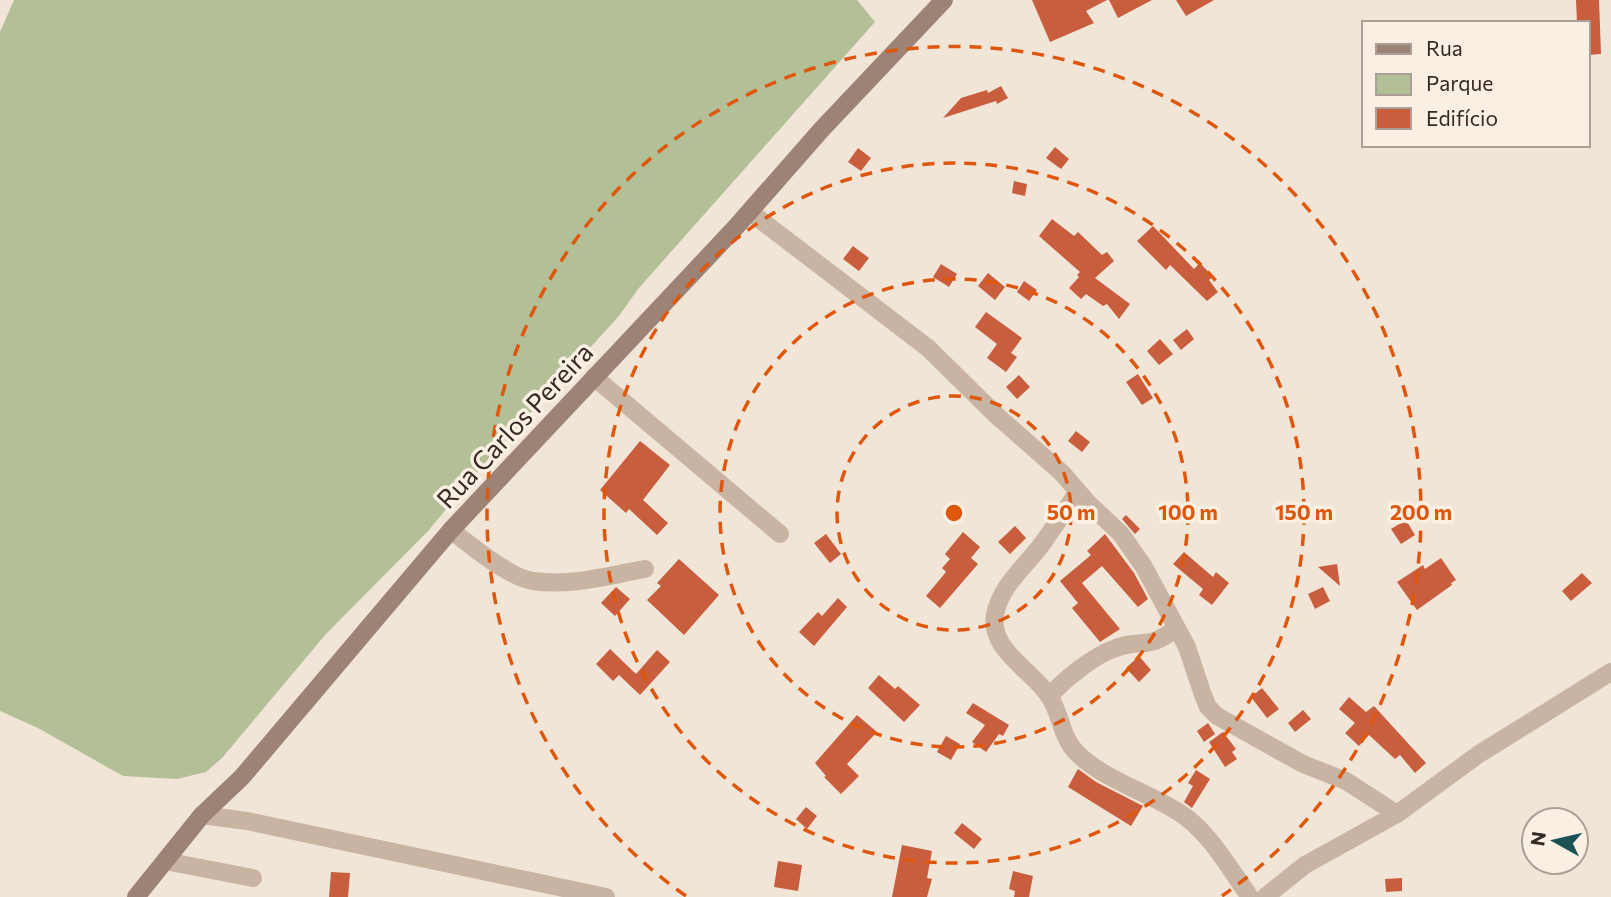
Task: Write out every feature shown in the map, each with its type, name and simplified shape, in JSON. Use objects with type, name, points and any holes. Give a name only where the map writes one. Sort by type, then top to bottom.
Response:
[{"type":"main road","name":"Rua Carlos Pereira","points":[[136,897],[202,815],[242,777],[451,530],[750,212],[822,128],[944,0]]},
{"type":"street","points":[[750,212],[928,348],[996,415],[1062,473],[1121,534],[1144,567],[1187,647],[1208,707],[1217,716],[1303,764],[1346,781],[1397,814]]},
{"type":"street","points":[[594,377],[780,534]]},
{"type":"street","points":[[1079,492],[1041,545],[1005,588],[995,617],[994,629],[1004,647],[1050,696],[1070,744],[1077,753],[1133,790],[1186,817],[1250,897]]},
{"type":"street","points":[[451,530],[478,552],[530,581],[574,581],[645,569]]},
{"type":"street","points":[[1050,696],[1058,687],[1115,648],[1150,644],[1163,639],[1176,628]]},
{"type":"street","points":[[1265,897],[1306,865],[1397,814],[1479,754],[1611,672]]},
{"type":"street","points":[[202,815],[247,821],[606,897]]},
{"type":"street","points":[[165,861],[253,878]]},
{"type":"green space","points":[[14,0],[857,0],[875,22],[638,289],[619,316],[484,464],[428,531],[326,634],[222,758],[206,772],[177,779],[123,776],[38,728],[0,711],[0,32]]},
{"type":"building","points":[[1032,0],[1107,0],[1086,11],[1094,23],[1050,42]]},
{"type":"building","points":[[1109,0],[1152,0],[1118,18]]},
{"type":"building","points":[[1176,0],[1214,0],[1186,16]]},
{"type":"building","points":[[1576,0],[1599,0],[1601,54],[1590,55],[1590,21],[1577,21]]},
{"type":"building","points":[[1001,86],[1008,98],[997,104],[996,101],[943,118],[961,98],[987,90],[988,93]]},
{"type":"building","points":[[1055,147],[1069,159],[1061,169],[1046,158]]},
{"type":"building","points":[[858,148],[871,158],[861,171],[848,162]]},
{"type":"building","points":[[1014,181],[1027,184],[1025,196],[1012,193]]},
{"type":"building","points":[[1052,219],[1074,236],[1078,232],[1102,255],[1107,252],[1114,261],[1095,278],[1130,304],[1119,319],[1107,304],[1103,306],[1086,294],[1081,299],[1069,288],[1080,272],[1039,236]]},
{"type":"building","points":[[1153,226],[1194,269],[1200,263],[1213,277],[1209,280],[1218,292],[1207,301],[1170,265],[1166,270],[1137,241]]},
{"type":"building","points":[[853,246],[869,258],[859,271],[843,259]]},
{"type":"building","points":[[941,264],[957,274],[949,287],[933,277]]},
{"type":"building","points":[[988,273],[1005,287],[995,300],[978,286]]},
{"type":"building","points":[[1024,281],[1037,290],[1029,301],[1017,292]]},
{"type":"building","points":[[986,312],[1022,338],[1011,353],[1017,357],[1006,372],[987,358],[997,344],[975,327]]},
{"type":"building","points":[[1187,329],[1194,339],[1181,350],[1173,340]]},
{"type":"building","points":[[1160,339],[1173,354],[1159,365],[1147,351]]},
{"type":"building","points":[[1138,374],[1153,398],[1142,405],[1126,382]]},
{"type":"building","points":[[1019,375],[1030,387],[1017,399],[1006,387]]},
{"type":"building","points":[[1076,431],[1090,442],[1082,452],[1068,441]]},
{"type":"building","points":[[640,441],[670,465],[643,500],[668,523],[657,535],[629,509],[626,513],[600,490]]},
{"type":"building","points":[[1126,515],[1140,529],[1135,534],[1122,519]]},
{"type":"building","points":[[1406,520],[1415,535],[1401,544],[1391,529]]},
{"type":"building","points":[[1015,526],[1026,538],[1010,554],[998,542]]},
{"type":"building","points":[[963,532],[980,547],[971,558],[978,564],[940,608],[926,596],[946,572],[942,568],[950,559],[945,554]]},
{"type":"building","points":[[826,534],[841,554],[830,563],[814,543]]},
{"type":"building","points":[[1105,534],[1134,573],[1148,599],[1138,607],[1102,566],[1082,583],[1120,629],[1100,642],[1072,608],[1078,603],[1060,581],[1091,555],[1087,551]]},
{"type":"building","points":[[1184,552],[1213,577],[1216,572],[1229,583],[1212,605],[1199,595],[1203,589],[1173,564]]},
{"type":"building","points":[[1441,558],[1456,580],[1417,610],[1397,582],[1423,565],[1425,569]]},
{"type":"building","points":[[679,559],[719,595],[684,635],[647,600],[661,586],[657,583]]},
{"type":"building","points":[[1337,564],[1340,586],[1318,567]]},
{"type":"building","points":[[1582,573],[1592,583],[1571,601],[1562,591]]},
{"type":"building","points":[[616,587],[630,599],[615,616],[601,603]]},
{"type":"building","points":[[1323,587],[1330,601],[1315,609],[1308,594]]},
{"type":"building","points":[[838,598],[847,607],[814,646],[799,632],[818,612],[822,616]]},
{"type":"building","points":[[610,649],[636,674],[657,650],[670,662],[640,695],[619,675],[613,681],[596,664]]},
{"type":"building","points":[[1139,656],[1151,670],[1139,682],[1126,668]]},
{"type":"building","points":[[879,675],[895,689],[898,686],[920,705],[904,722],[868,688]]},
{"type":"building","points":[[1262,688],[1279,709],[1267,718],[1251,697]]},
{"type":"building","points":[[1349,697],[1366,712],[1374,706],[1426,763],[1415,773],[1400,755],[1395,759],[1369,735],[1359,746],[1345,733],[1355,723],[1339,709]]},
{"type":"building","points":[[973,703],[1009,725],[1003,736],[999,734],[986,752],[972,742],[985,725],[966,713]]},
{"type":"building","points":[[1303,710],[1311,719],[1295,732],[1288,723]]},
{"type":"building","points":[[857,715],[877,732],[847,764],[859,776],[841,794],[824,777],[826,776],[815,763]]},
{"type":"building","points":[[1208,723],[1215,734],[1204,742],[1197,731]]},
{"type":"building","points":[[1223,732],[1236,749],[1232,752],[1237,759],[1225,767],[1209,742]]},
{"type":"building","points":[[946,736],[960,744],[951,760],[937,752]]},
{"type":"building","points":[[1078,769],[1096,782],[1143,806],[1131,826],[1068,787]]},
{"type":"building","points":[[1196,770],[1210,779],[1192,808],[1184,802],[1193,786],[1188,783]]},
{"type":"building","points":[[806,807],[817,816],[807,829],[796,819]]},
{"type":"building","points":[[962,823],[982,839],[974,849],[954,833]]},
{"type":"building","points":[[902,845],[932,851],[927,878],[932,879],[927,897],[892,897]]},
{"type":"building","points":[[778,861],[802,865],[798,891],[774,887]]},
{"type":"building","points":[[1013,871],[1033,876],[1029,897],[1014,897],[1015,891],[1009,889]]},
{"type":"building","points":[[331,872],[350,873],[348,897],[329,897]]},
{"type":"building","points":[[1402,878],[1402,891],[1386,892],[1385,879]]}]
